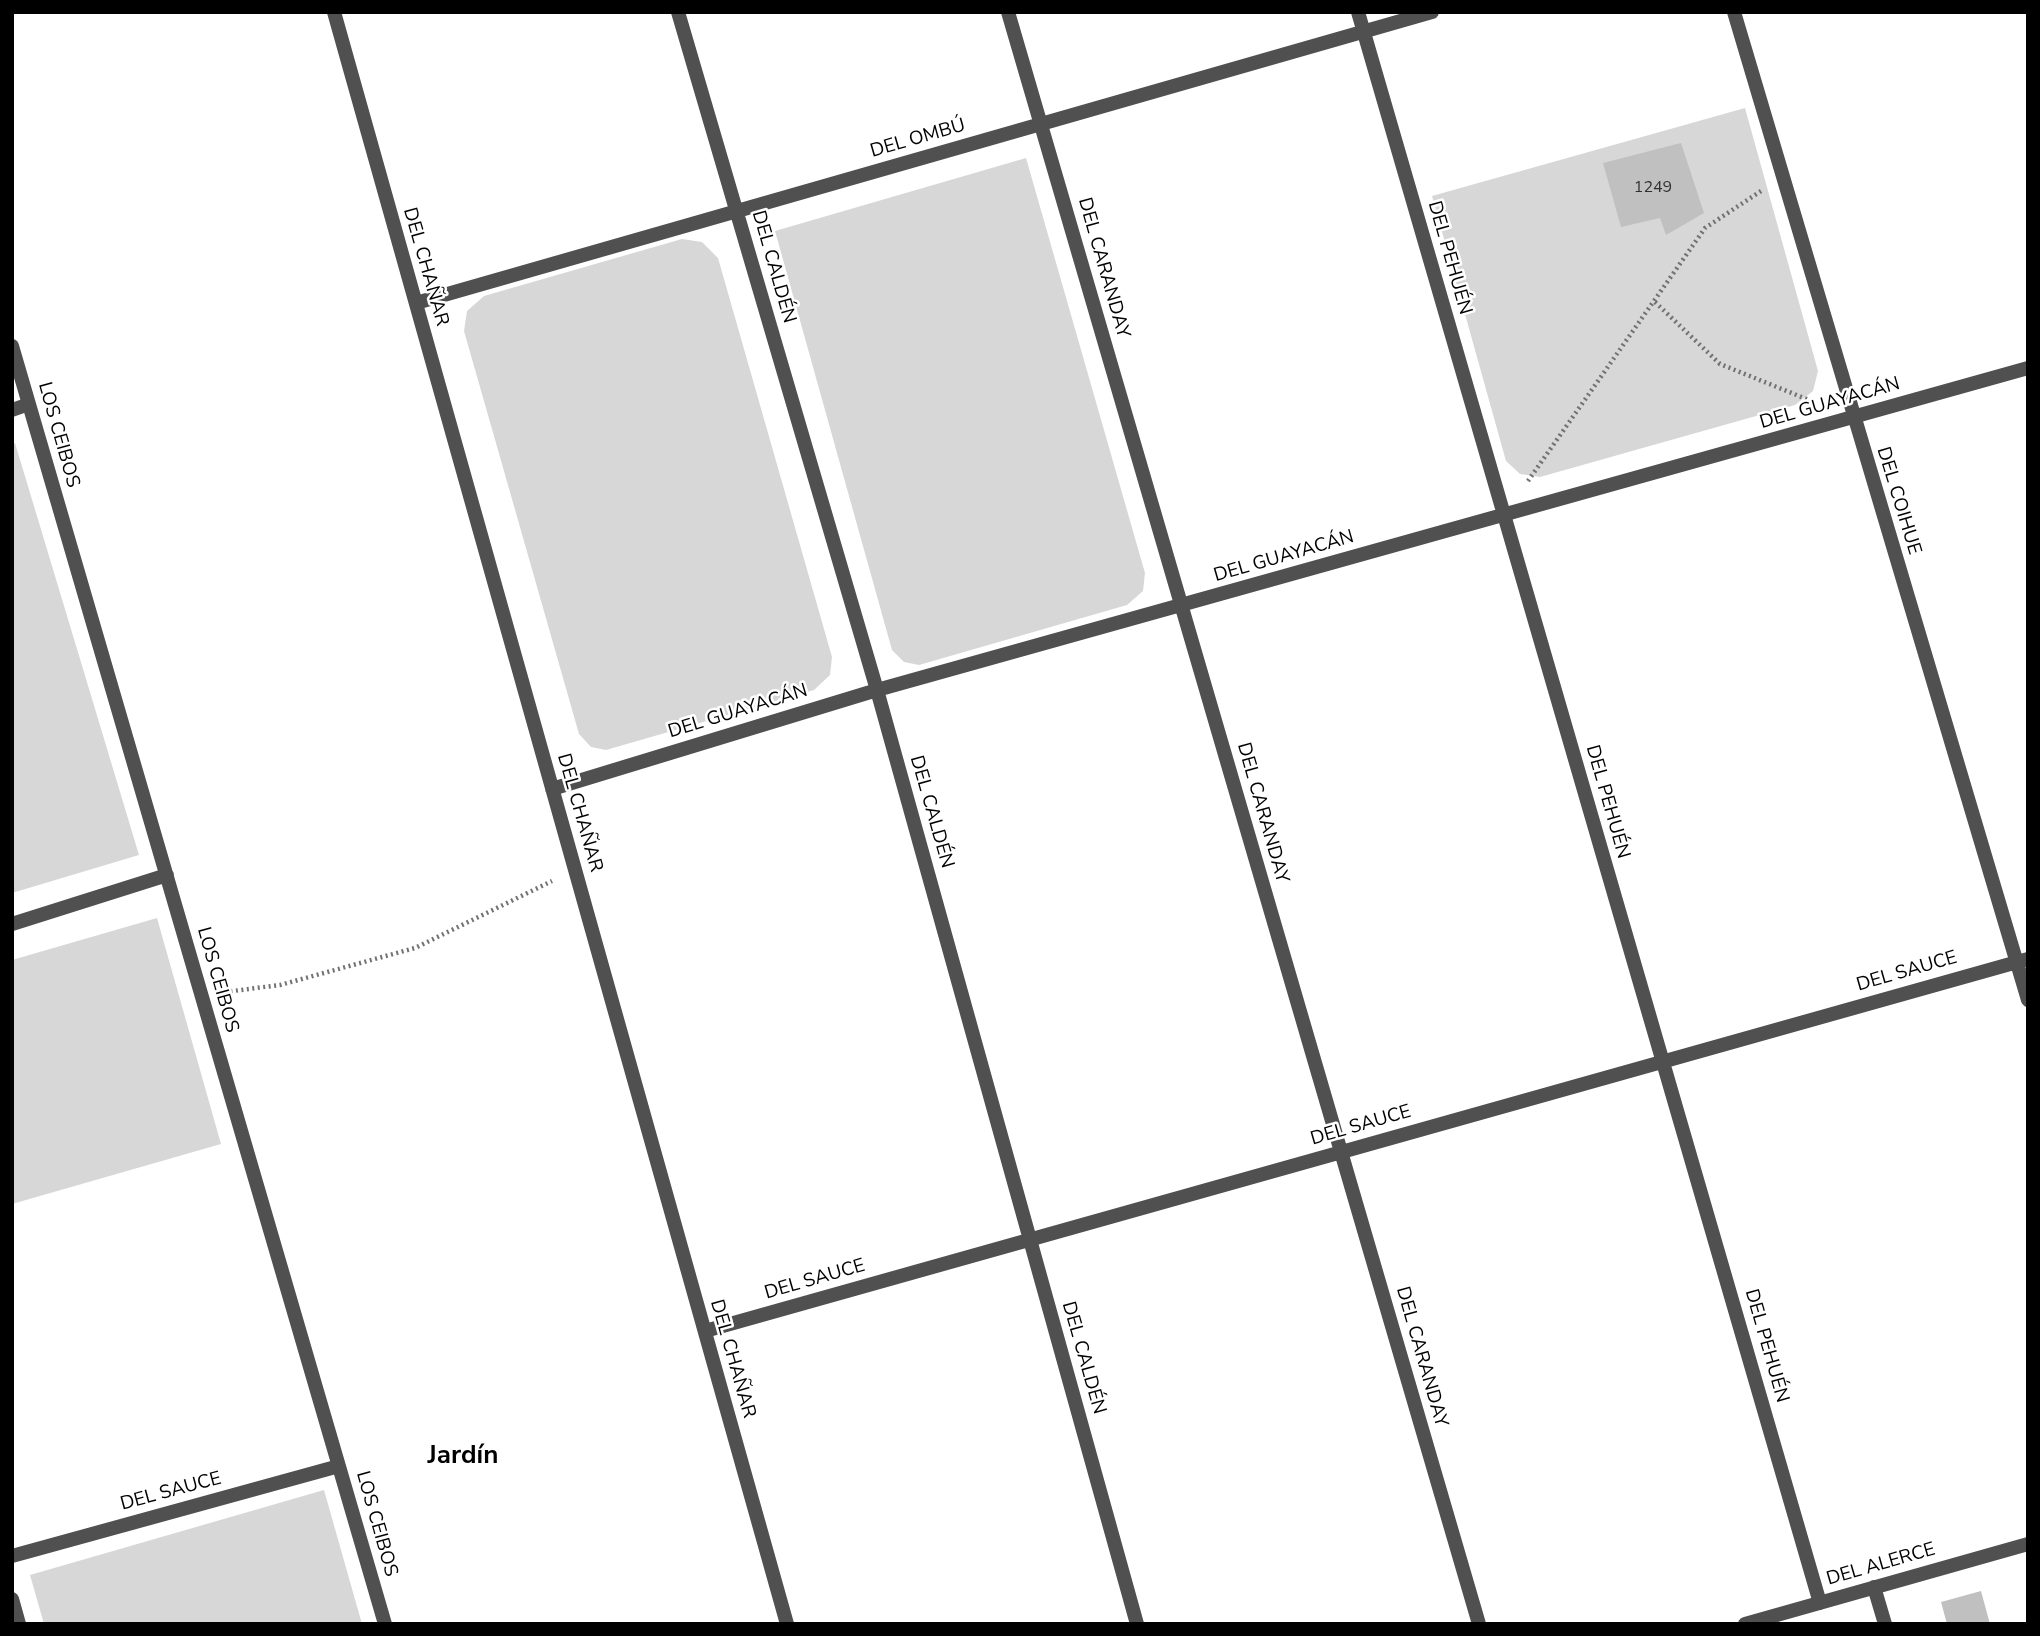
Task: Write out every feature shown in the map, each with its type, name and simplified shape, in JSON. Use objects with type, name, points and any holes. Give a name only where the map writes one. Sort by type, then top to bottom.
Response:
[{"type":"street","name":"DEL CHAÑAR","points":[[334,12],[787,1624]]},
{"type":"street","name":"DEL CALDÉN","points":[[678,12],[877,691],[1137,1624]]},
{"type":"street","name":"DEL CARANDAY","points":[[1008,12],[1479,1624]]},
{"type":"street","name":"DEL PEHUÉN","points":[[1358,12],[1820,1602]]},
{"type":"street","name":"DEL OMBÚ","points":[[415,303],[1432,12]]},
{"type":"street","name":"DEL COIHUE","points":[[1734,12],[1852,417],[2022,960],[2028,1000]]},
{"type":"street","name":"LOS CEIBOS","points":[[12,346],[385,1624]]},
{"type":"street","name":"DEL GUAYACÁN","points":[[552,789],[877,691],[2028,368]]},
{"type":"street","points":[[12,410],[29,404]]},
{"type":"street","points":[[12,924],[167,875]]},
{"type":"street","name":"DEL SAUCE","points":[[705,1331],[2022,960]]},
{"type":"street","name":"DEL SAUCE","points":[[12,1556],[339,1466]]},
{"type":"street","name":"DEL ALERCE","points":[[1745,1624],[2028,1544]]},
{"type":"street","points":[[1874,1587],[1885,1624]]},
{"type":"street","points":[[12,1599],[19,1624]]},
{"type":"path","points":[[1504,515],[1705,228],[1782,177]]},
{"type":"path","points":[[1655,302],[1720,364],[1852,417]]},
{"type":"path","points":[[202,995],[280,985],[415,948],[575,870]]},
{"type":"shaded area","points":[[1745,108],[1818,371],[1813,391],[1795,405],[1540,477],[1520,474],[1506,461],[1432,196]]},
{"type":"shaded area","points":[[1026,158],[1145,573],[1143,591],[1127,605],[919,665],[904,662],[892,650],[775,231]]},
{"type":"shaded area","points":[[682,239],[702,242],[718,258],[832,657],[830,675],[814,690],[606,750],[591,747],[579,734],[464,331],[467,311],[484,296]]},
{"type":"shaded area","points":[[15,443],[139,855],[12,893],[12,444]]},
{"type":"shaded area","points":[[157,918],[221,1144],[12,1204],[12,960]]},
{"type":"shaded area","points":[[324,1490],[362,1624],[44,1624],[30,1575]]},
{"type":"building","points":[[1681,143],[1704,213],[1666,235],[1660,218],[1621,227],[1603,163]]},
{"type":"building","points":[[1981,1591],[1990,1624],[1947,1624],[1941,1602]]},
{"type":"district","name":"Jardín","points":[[463,1457]]}]
